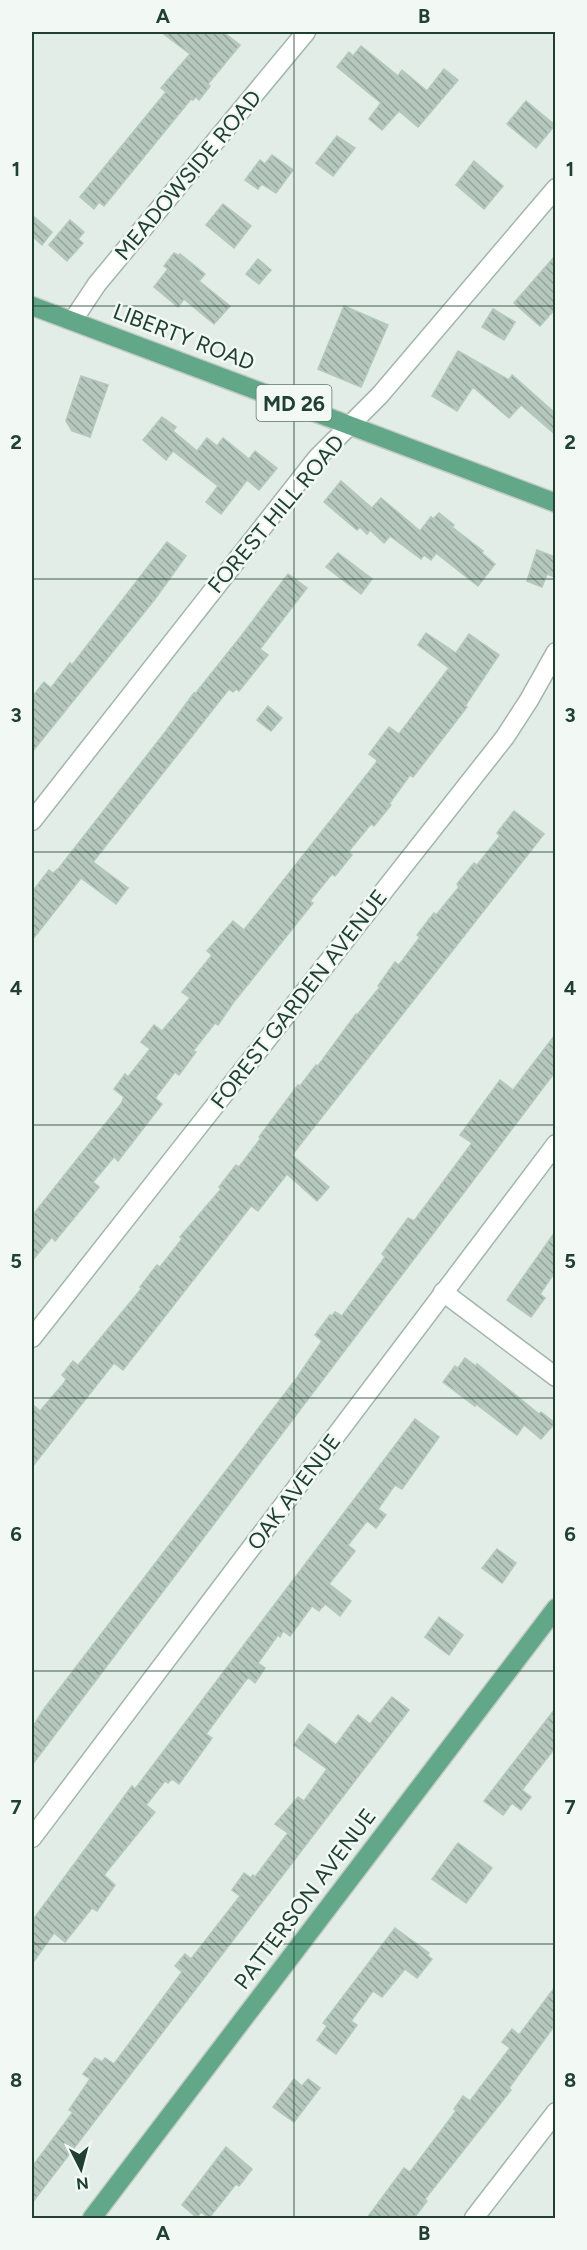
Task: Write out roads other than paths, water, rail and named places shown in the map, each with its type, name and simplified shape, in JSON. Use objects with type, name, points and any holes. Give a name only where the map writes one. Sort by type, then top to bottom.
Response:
[{"type":"main road","name":"LIBERTY ROAD","points":[[32,306],[555,503]]},
{"type":"main road","name":"PATTERSON AVENUE","points":[[92,2218],[555,1608]]},
{"type":"street","name":"MEADOWSIDE ROAD","points":[[73,320],[97,284],[306,32]]},
{"type":"street","name":"FOREST HILL ROAD","points":[[32,821],[317,458],[380,395],[555,188]]},
{"type":"street","name":"FOREST GARDEN AVENUE","points":[[32,1338],[505,737],[529,700],[555,652]]},
{"type":"street","name":"OAK AVENUE","points":[[32,1838],[555,1144]]},
{"type":"street","points":[[443,1292],[555,1377]]},
{"type":"street","points":[[474,2218],[555,2112]]}]
